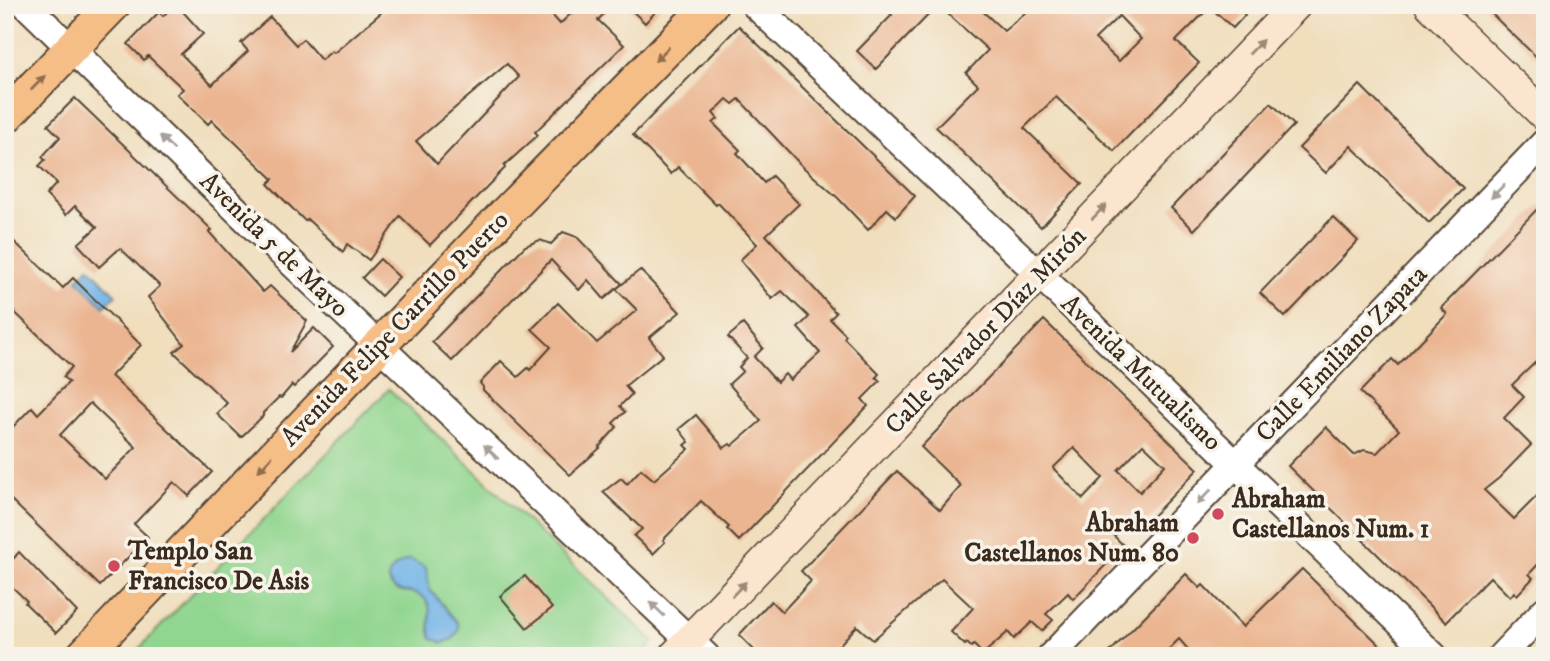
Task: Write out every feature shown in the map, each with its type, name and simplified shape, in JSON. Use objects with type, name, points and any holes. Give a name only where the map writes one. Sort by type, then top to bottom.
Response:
[{"type":"main road","points":[[5,117],[113,5]]},
{"type":"main road","name":"Avenida Felipe Carrillo Puerto","points":[[83,656],[379,345],[710,5]]},
{"type":"main road","name":"Calle Salvador Díaz Mirón","points":[[690,650],[1296,5]]},
{"type":"main road","points":[[1430,5],[1545,116]]},
{"type":"street","name":"Avenida 5 de Mayo","points":[[26,5],[690,650]]},
{"type":"street","name":"Avenida Mutualismo","points":[[755,5],[1352,574],[1434,656]]},
{"type":"street","name":"Calle Emiliano Zapata","points":[[1051,656],[1545,142]]},
{"type":"street","points":[[1501,656],[1545,610]]},
{"type":"green space","points":[[389,389],[654,642],[641,656],[132,656]]},
{"type":"water","points":[[89,267],[116,295],[104,307],[77,279]]},
{"type":"water","points":[[410,559],[426,568],[430,590],[458,623],[459,630],[453,639],[443,643],[432,638],[430,610],[426,600],[416,594],[397,590],[390,584],[388,578],[392,571]]},
{"type":"building","points":[[177,5],[203,34],[181,54],[212,85],[248,51],[241,43],[270,17],[296,45],[303,39],[321,60],[332,51],[334,53],[390,5],[543,5],[560,24],[580,5],[612,5],[598,20],[624,45],[535,132],[538,135],[504,166],[430,245],[400,216],[369,260],[347,244],[343,252],[307,219],[305,221],[268,184],[273,179],[212,120],[208,124],[177,94],[183,89],[148,56],[144,60],[128,44],[159,12],[163,16]],"holes":[[[507,64],[519,77],[437,164],[416,141]]]},
{"type":"building","points":[[626,5],[662,5],[645,23]]},
{"type":"building","points":[[882,5],[938,5],[876,69],[857,51],[892,15]]},
{"type":"building","points":[[938,5],[976,5],[1004,31],[1034,5],[1236,5],[1245,15],[1233,28],[1210,7],[1176,41],[1199,63],[1114,151],[1056,97],[1024,128],[1082,184],[1041,227],[936,127],[978,85],[966,73],[988,50]],"holes":[[[1119,16],[1141,39],[1119,61],[1095,39]]]},
{"type":"building","points":[[1483,5],[1545,5],[1545,65],[1507,29]]},
{"type":"building","points":[[739,26],[915,196],[896,217],[887,209],[868,230],[803,167],[739,99],[733,104],[727,99],[713,113],[718,119],[713,123],[740,150],[737,153],[764,183],[772,176],[799,204],[766,235],[836,313],[830,319],[846,335],[844,338],[879,374],[876,377],[880,381],[862,399],[868,406],[739,541],[727,529],[729,527],[701,501],[653,554],[634,536],[642,529],[603,492],[621,478],[627,484],[641,469],[654,480],[689,449],[685,445],[689,442],[679,429],[696,415],[724,448],[730,444],[732,446],[761,421],[729,384],[743,371],[739,367],[747,358],[728,337],[743,324],[763,348],[754,357],[777,382],[785,374],[790,380],[820,353],[798,328],[809,317],[782,291],[772,299],[740,260],[757,244],[718,203],[716,205],[678,167],[671,174],[633,135]]},
{"type":"building","points":[[1360,85],[1463,189],[1429,223],[1351,146],[1326,173],[1299,148]]},
{"type":"building","points":[[75,98],[212,230],[209,232],[263,292],[270,286],[307,321],[290,352],[314,328],[333,347],[241,437],[217,414],[227,403],[174,352],[184,344],[148,297],[160,286],[120,248],[99,267],[78,244],[97,227],[75,206],[66,215],[46,195],[57,183],[39,166],[45,160],[42,157],[60,137],[48,125]]},
{"type":"building","points":[[1271,103],[1294,125],[1194,230],[1171,208]]},
{"type":"building","points":[[1545,201],[1545,353],[1512,385],[1524,397],[1504,418],[1531,445],[1484,490],[1514,519],[1545,488],[1545,557],[1529,574],[1533,578],[1517,595],[1514,592],[1510,597],[1490,577],[1446,622],[1288,466],[1326,427],[1354,455],[1364,450],[1377,453],[1399,430],[1360,392],[1392,359],[1398,365],[1447,314],[1441,308]]},
{"type":"building","points":[[1333,217],[1358,241],[1285,317],[1260,293]]},
{"type":"building","points":[[563,232],[577,237],[622,284],[604,299],[588,280],[579,290],[551,260],[452,361],[432,342],[525,246],[540,240],[551,244]]},
{"type":"building","points":[[5,233],[63,288],[73,278],[141,345],[111,376],[212,472],[189,496],[174,482],[134,524],[148,537],[100,586],[5,494],[5,435],[32,407],[38,414],[69,382],[63,377],[72,367],[5,303]],"holes":[[[90,403],[136,447],[105,479],[60,435]]]},
{"type":"building","points":[[380,259],[399,277],[381,296],[362,278]]},
{"type":"building","points":[[640,270],[680,312],[649,338],[663,355],[625,386],[632,394],[620,406],[625,412],[613,423],[617,427],[600,448],[570,475],[483,390],[480,383],[501,361],[518,377],[528,368],[530,370],[551,347],[532,329],[558,303],[597,343],[637,310],[616,289]]},
{"type":"building","points":[[1044,320],[1198,469],[1146,523],[1136,513],[1114,536],[1124,546],[1073,599],[1068,593],[1046,614],[1053,620],[1042,631],[1032,622],[1014,639],[1008,632],[983,654],[974,645],[965,645],[951,632],[973,608],[942,579],[873,640],[857,626],[829,656],[760,656],[739,635],[771,601],[782,612],[811,581],[801,571],[897,471],[940,510],[961,486],[921,447]],"holes":[[[1143,444],[1165,465],[1140,492],[1118,470]],[[1074,448],[1103,478],[1083,499],[1053,468]]]},
{"type":"building","points":[[5,551],[14,558],[19,552],[77,612],[56,633],[5,580]]},
{"type":"building","points":[[1302,569],[1391,656],[1194,656],[1179,639],[1162,656],[1106,656],[1186,574],[1200,588],[1203,585],[1243,627]]},
{"type":"building","points":[[525,576],[552,608],[527,628],[500,596]]},
{"type":"place","name":"Abraham Castellanos Num. 1","points":[[1218,514]]},
{"type":"place","name":"Abraham Castellanos Num. 80","points":[[1193,538]]},
{"type":"place","name":"Templo San Francisco De Asis","points":[[114,566]]}]
